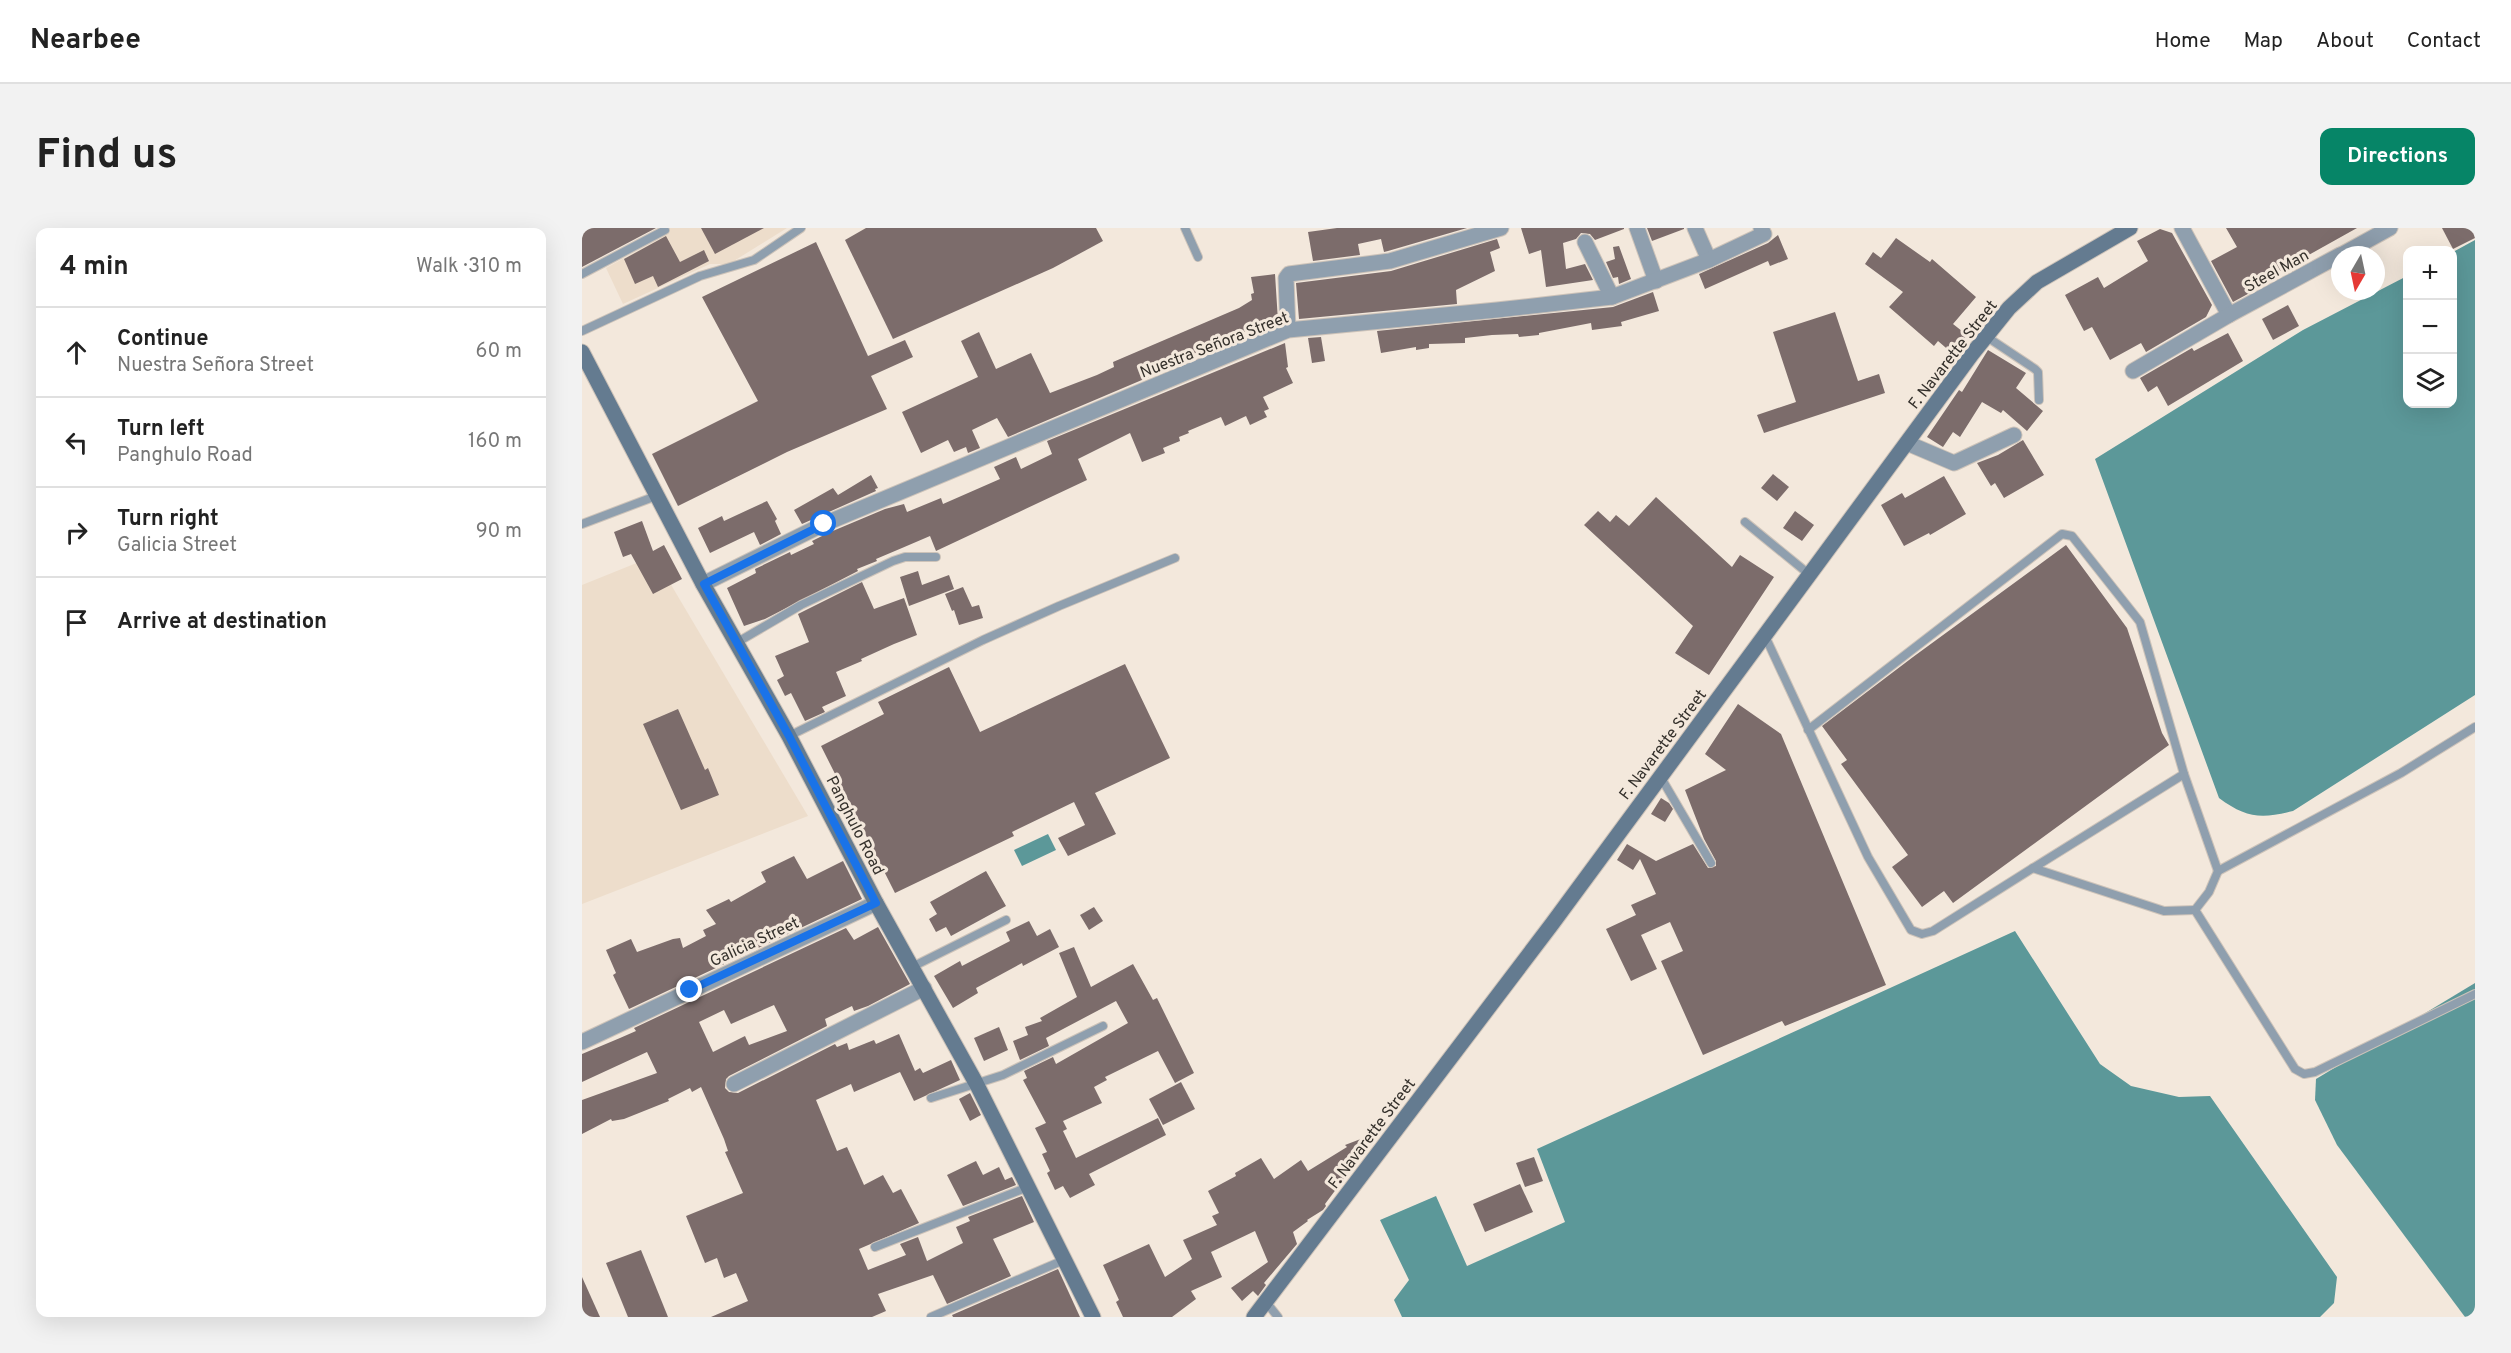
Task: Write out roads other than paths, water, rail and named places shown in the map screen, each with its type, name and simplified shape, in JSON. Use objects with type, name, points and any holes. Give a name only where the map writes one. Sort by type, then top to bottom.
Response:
[{"type":"main road","name":"F. Navarette Street","points":[[1254,1317],[1552,924],[2009,308],[2037,282],[2130,228]]},
{"type":"main road","name":"Panghulo Road","points":[[582,352],[704,584],[789,736],[876,903],[976,1083],[1093,1317]]},
{"type":"street","points":[[1288,330],[1286,278],[1289,274],[1390,261],[1501,228]]},
{"type":"street","points":[[1637,228],[1656,280]]},
{"type":"street","points":[[1695,228],[1709,260]]},
{"type":"street","points":[[2182,228],[2229,315]]},
{"type":"street","name":"Steel Man","points":[[2357,246],[2390,228]]},
{"type":"street","name":"Nuestra Señora Street","points":[[704,584],[824,524],[1288,330],[1612,297],[1709,260],[1762,231]]},
{"type":"street","points":[[1585,242],[1612,297]]},
{"type":"street","name":"Steel Man","points":[[2133,371],[2229,315],[2331,260]]},
{"type":"street","points":[[1907,443],[1954,463],[2014,435]]},
{"type":"street","name":"Galicia Street","points":[[582,1042],[876,903]]},
{"type":"street","points":[[734,1084],[924,988]]},
{"type":"lane","points":[[582,331],[700,276],[754,260],[801,228]]},
{"type":"lane","points":[[1185,228],[1198,257]]},
{"type":"lane","points":[[582,274],[665,230]]},
{"type":"lane","points":[[1987,337],[2035,369],[2039,400]]},
{"type":"lane","points":[[582,524],[657,496]]},
{"type":"lane","points":[[1745,522],[1810,575]]},
{"type":"lane","points":[[1808,729],[2062,534],[2072,536],[2140,622],[2184,774],[2218,871]]},
{"type":"lane","points":[[736,643],[801,605],[893,561],[936,556]]},
{"type":"lane","points":[[789,736],[983,640],[1175,558]]},
{"type":"lane","points":[[1765,636],[1868,857],[1911,930],[1922,934],[1933,931],[2184,774]]},
{"type":"lane","points":[[2195,910],[2209,892],[2218,871],[2401,773],[2475,727]]},
{"type":"lane","points":[[1660,776],[1711,863]]},
{"type":"lane","points":[[2033,868],[2164,910],[2195,910]]},
{"type":"lane","points":[[2195,910],[2295,1070],[2304,1074],[2315,1072],[2475,994]]},
{"type":"lane","points":[[912,967],[1006,920]]},
{"type":"lane","points":[[931,1098],[1002,1075],[1103,1026]]},
{"type":"lane","points":[[875,1246],[1029,1186]]},
{"type":"lane","points":[[931,1317],[1064,1260]]},
{"type":"lane","points":[[1266,1302],[1278,1317]]},
{"type":"water","points":[[2475,240],[2475,695],[2293,811],[2263,816],[2237,810],[2219,798],[2095,459],[2303,330],[2361,300],[2385,300],[2385,287],[2403,278],[2403,408],[2457,408],[2457,250]]},
{"type":"water","points":[[1048,834],[1056,850],[1022,866],[1014,850]]},
{"type":"water","points":[[2015,931],[2100,1064],[2131,1086],[2179,1097],[2210,1096],[2337,1277],[2334,1303],[2320,1317],[1402,1317],[1394,1300],[1409,1280],[1380,1220],[1436,1196],[1467,1266],[1565,1222],[1537,1149]]},
{"type":"water","points":[[2475,983],[2475,1317],[2465,1317],[2337,1145],[2315,1100],[2316,1079]]}]
